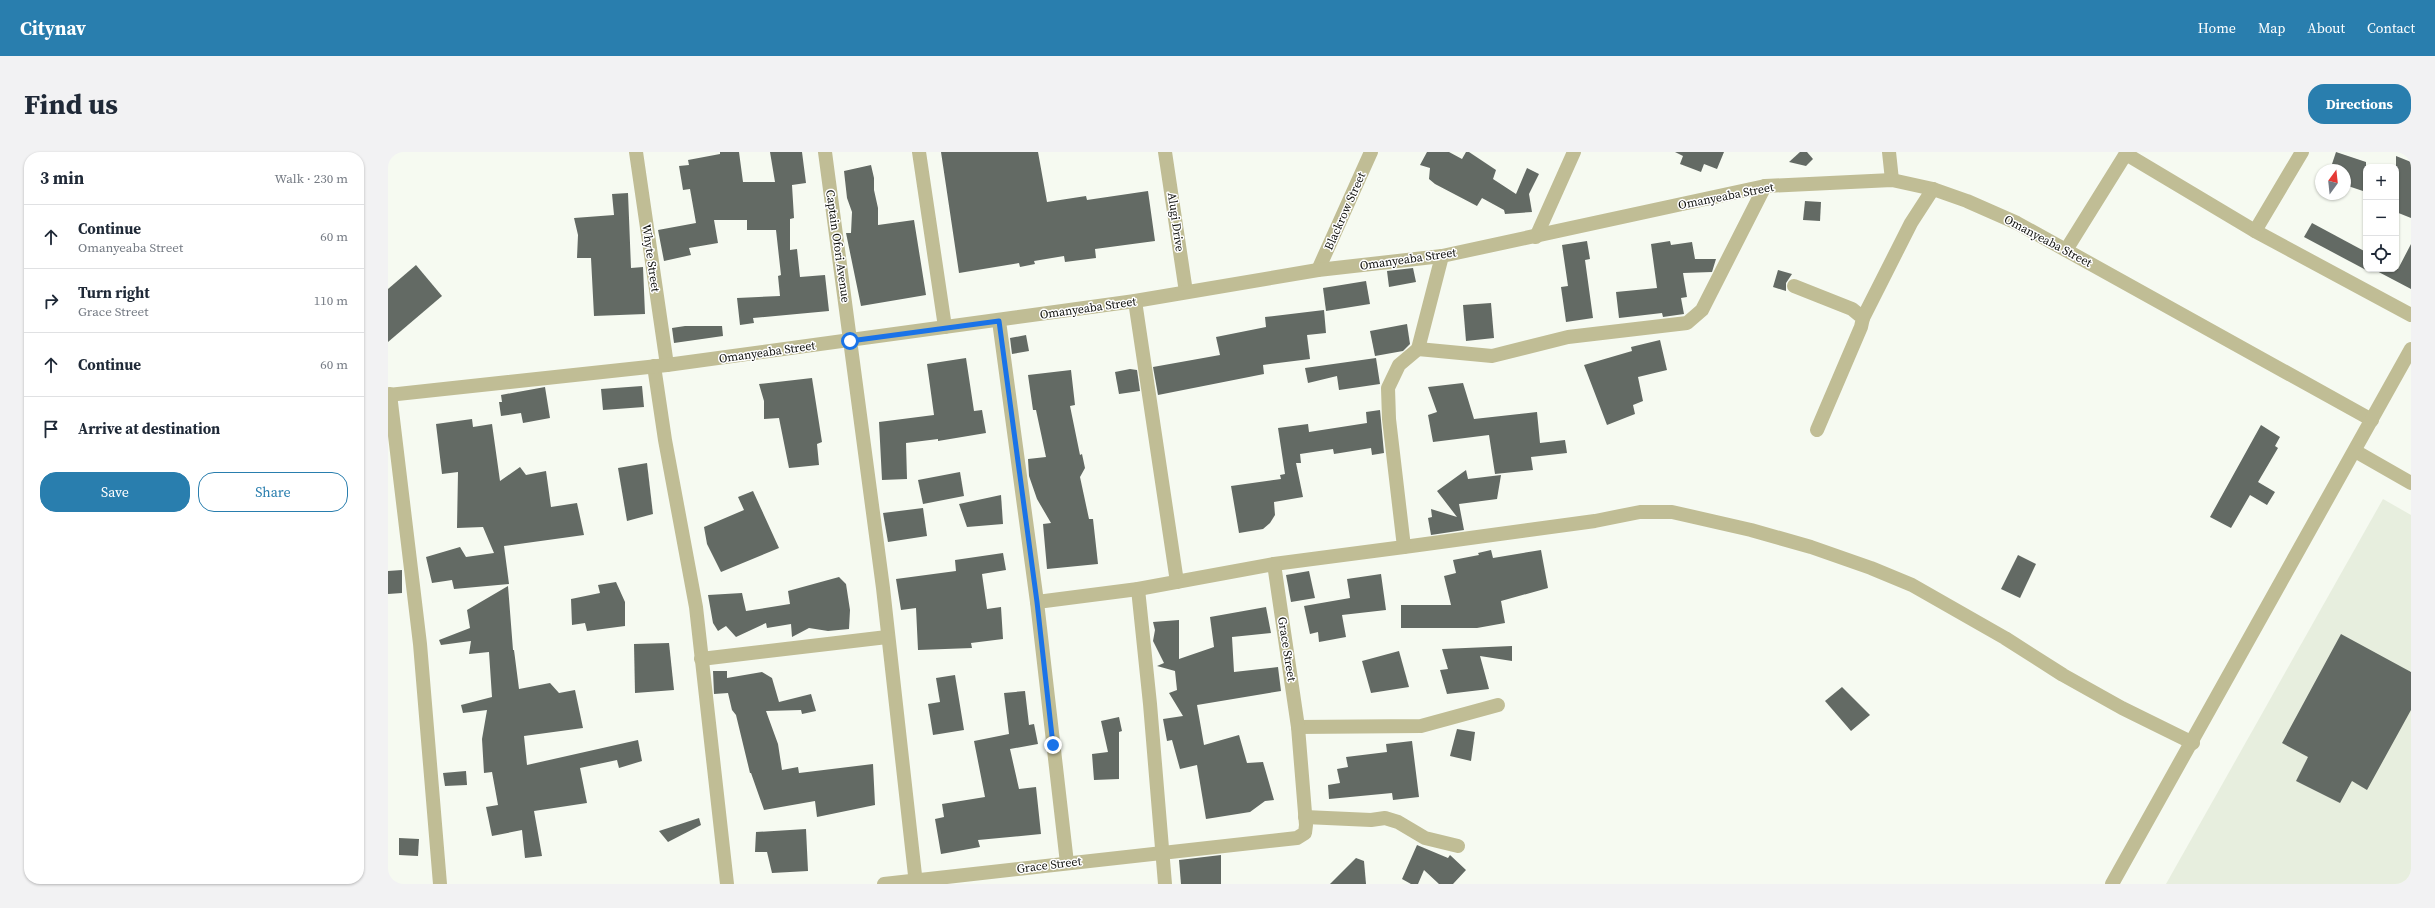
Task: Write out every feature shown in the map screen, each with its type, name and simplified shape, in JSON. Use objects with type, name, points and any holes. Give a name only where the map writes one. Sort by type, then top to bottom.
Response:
[{"type":"street","name":"Whyte Street","points":[[636,152],[660,365],[665,440],[696,607],[727,884]]},
{"type":"street","name":"Captain Ofori Avenue","points":[[825,152],[887,637],[915,883]]},
{"type":"street","points":[[919,152],[945,327]]},
{"type":"street","name":"Alugi Drive","points":[[1165,152],[1186,292]]},
{"type":"street","name":"Blackrow Street","points":[[1318,270],[1371,152]]},
{"type":"street","points":[[1536,237],[1574,152]]},
{"type":"street","points":[[1889,152],[1892,180]]},
{"type":"street","points":[[2255,231],[2302,152]]},
{"type":"street","points":[[2066,250],[2126,153],[2255,231],[2411,315]]},
{"type":"street","name":"Omanyeaba Street","points":[[389,394],[660,365],[999,321],[1135,301],[1318,270],[1442,256],[1536,237],[1764,186],[1892,180],[1933,189],[1967,201],[2016,223],[2372,420]]},
{"type":"street","points":[[1418,349],[1492,356],[1568,337],[1687,324],[1702,310],[1764,186]]},
{"type":"street","points":[[1817,430],[1861,327],[1863,318],[1910,223],[1933,189]]},
{"type":"street","points":[[1404,547],[1389,419],[1388,388],[1399,365],[1418,349],[1442,256]]},
{"type":"street","points":[[1794,286],[1852,309],[1863,318]]},
{"type":"street","points":[[1135,301],[1177,582]]},
{"type":"street","points":[[999,321],[1037,602],[1067,863]]},
{"type":"street","points":[[2112,884],[2193,743],[2372,420],[2406,365],[2411,349]]},
{"type":"street","points":[[389,394],[420,644],[440,884]]},
{"type":"street","points":[[2355,451],[2411,483]]},
{"type":"street","points":[[1037,602],[1138,589],[1274,564],[1595,522],[1640,512],[1672,512],[1743,528],[1811,547],[1871,568],[1912,585],[1998,634],[2063,675],[2122,708],[2193,743]]},
{"type":"street","name":"Grace Street","points":[[884,884],[915,883],[1067,863],[1297,838],[1305,834],[1298,727],[1274,564]]},
{"type":"street","points":[[1138,589],[1150,704],[1165,884]]},
{"type":"street","points":[[701,659],[887,637]]},
{"type":"street","points":[[1298,727],[1421,726],[1498,705]]},
{"type":"street","points":[[1305,817],[1371,820],[1385,818],[1398,822],[1425,838],[1458,846]]},
{"type":"shaded area","points":[[2383,499],[2411,515],[2411,884],[2166,884]]},
{"type":"building","points":[[720,152],[739,152],[743,182],[775,182],[770,152],[802,152],[806,183],[792,185],[794,218],[790,219],[790,250],[797,249],[800,277],[825,275],[829,311],[753,318],[754,323],[740,325],[737,298],[780,296],[778,276],[781,275],[776,230],[747,230],[747,220],[714,220],[718,243],[689,248],[691,255],[664,261],[658,230],[696,223],[690,189],[683,190],[679,166],[689,165],[688,160],[720,154]]},
{"type":"building","points":[[941,152],[1038,152],[1047,202],[1086,196],[1087,200],[1148,191],[1155,241],[1095,249],[1096,258],[1065,262],[1064,256],[1034,261],[1035,264],[1020,267],[1019,263],[959,273]]},
{"type":"building","points":[[1427,152],[1449,152],[1462,159],[1466,152],[1469,152],[1496,170],[1493,179],[1516,194],[1527,168],[1539,174],[1529,194],[1532,212],[1505,214],[1504,210],[1482,198],[1477,206],[1435,184],[1429,179],[1430,168],[1420,165]]},
{"type":"building","points":[[1675,152],[1724,152],[1717,169],[1704,164],[1701,172],[1680,164],[1683,156]]},
{"type":"building","points":[[1800,152],[1807,152],[1813,159],[1806,166],[1789,162]]},
{"type":"building","points":[[2336,152],[2366,162],[2366,164],[2363,164],[2363,191],[2351,187],[2351,164],[2332,164]]},
{"type":"building","points":[[2396,156],[2411,162],[2411,218],[2399,213],[2399,164],[2396,164]]},
{"type":"building","points":[[871,165],[878,208],[878,225],[914,220],[926,295],[861,306],[846,233],[851,233],[852,212],[847,198],[844,171]]},
{"type":"building","points":[[628,193],[631,268],[643,267],[645,314],[594,316],[591,258],[577,258],[578,235],[574,218],[614,215],[612,194]]},
{"type":"building","points":[[1805,201],[1821,202],[1820,221],[1803,220]]},
{"type":"building","points":[[2312,223],[2363,250],[2363,268],[2304,237]]},
{"type":"building","points":[[1587,241],[1590,259],[1585,260],[1593,318],[1566,322],[1561,287],[1568,286],[1562,245]]},
{"type":"building","points":[[1670,241],[1671,245],[1692,242],[1695,259],[1716,259],[1712,272],[1683,273],[1687,297],[1681,298],[1684,314],[1663,317],[1662,313],[1619,318],[1616,292],[1657,288],[1651,244]]},
{"type":"building","points":[[2411,244],[2411,289],[2379,272],[2399,272],[2399,267]]},
{"type":"building","points":[[416,265],[442,296],[388,342],[388,289]]},
{"type":"building","points":[[1413,268],[1416,282],[1389,287],[1387,271]]},
{"type":"building","points":[[1778,270],[1792,274],[1786,283],[1786,291],[1773,287]]},
{"type":"building","points":[[1366,281],[1370,304],[1326,311],[1323,288]]},
{"type":"building","points":[[1491,303],[1494,338],[1466,341],[1463,305]]},
{"type":"building","points":[[1324,310],[1326,333],[1307,335],[1310,359],[1263,365],[1264,374],[1158,395],[1153,367],[1220,355],[1216,337],[1266,327],[1265,317]]},
{"type":"building","points":[[1407,324],[1410,344],[1403,351],[1375,356],[1370,331]]},
{"type":"building","points":[[685,326],[722,326],[723,336],[674,343],[672,328]]},
{"type":"building","points":[[1026,335],[1029,351],[1012,354],[1010,338]]},
{"type":"building","points":[[1660,340],[1667,370],[1638,377],[1643,401],[1633,405],[1635,414],[1607,425],[1584,365],[1632,351],[1631,347]]},
{"type":"building","points":[[966,358],[974,411],[982,410],[986,433],[938,441],[938,439],[906,443],[907,479],[882,480],[879,422],[934,415],[927,364]]},
{"type":"building","points":[[1376,358],[1380,384],[1339,390],[1337,376],[1308,383],[1305,368]]},
{"type":"building","points":[[1130,369],[1137,370],[1140,391],[1119,394],[1115,372]]},
{"type":"building","points":[[1071,370],[1075,405],[1070,406],[1080,455],[1082,454],[1085,468],[1080,477],[1089,519],[1093,519],[1098,564],[1047,569],[1043,524],[1051,523],[1037,499],[1029,476],[1028,459],[1046,457],[1036,410],[1033,410],[1028,375]]},
{"type":"building","points":[[812,378],[822,442],[817,444],[819,465],[789,468],[779,418],[764,419],[764,401],[759,384]]},
{"type":"building","points":[[1463,383],[1474,419],[1537,412],[1540,443],[1565,440],[1567,453],[1531,457],[1533,470],[1495,474],[1489,435],[1433,442],[1428,415],[1437,412],[1428,387]]},
{"type":"building","points":[[642,386],[644,407],[603,410],[601,389]]},
{"type":"building","points":[[545,387],[550,418],[523,423],[521,413],[501,416],[499,402],[502,402],[501,395]]},
{"type":"building","points":[[1380,410],[1384,453],[1372,455],[1371,448],[1334,454],[1333,449],[1300,454],[1301,463],[1296,463],[1303,497],[1274,502],[1275,515],[1270,523],[1263,529],[1239,533],[1231,486],[1281,479],[1280,475],[1285,474],[1278,428],[1308,424],[1309,432],[1367,423],[1366,412]]},
{"type":"building","points":[[472,419],[473,427],[492,424],[500,481],[520,467],[526,475],[546,471],[551,507],[577,503],[584,535],[504,546],[509,584],[454,589],[452,580],[432,583],[426,557],[460,547],[466,557],[494,553],[483,527],[457,528],[458,472],[442,474],[436,424]]},
{"type":"building","points":[[2261,425],[2280,437],[2275,446],[2278,448],[2258,482],[2275,492],[2267,505],[2250,495],[2231,528],[2210,517]]},
{"type":"building","points":[[647,463],[653,514],[627,521],[618,468]]},
{"type":"building","points":[[1466,470],[1468,479],[1501,475],[1497,499],[1459,504],[1464,530],[1431,535],[1428,518],[1432,517],[1431,509],[1457,517],[1437,491]]},
{"type":"building","points":[[960,472],[964,496],[923,504],[918,480]]},
{"type":"building","points":[[753,491],[779,548],[721,572],[707,544],[704,527],[744,510],[738,497]]},
{"type":"building","points":[[1001,495],[1003,524],[967,527],[959,504]]},
{"type":"building","points":[[923,508],[927,536],[888,542],[883,513]]},
{"type":"building","points":[[1491,550],[1493,558],[1541,550],[1548,588],[1501,601],[1505,623],[1477,628],[1401,628],[1401,605],[1451,605],[1444,576],[1456,573],[1453,560],[1479,555],[1478,553]]},
{"type":"building","points":[[1003,553],[1006,570],[982,574],[987,609],[1001,607],[1003,639],[971,643],[972,648],[918,650],[916,608],[901,610],[896,579],[956,571],[955,560]]},
{"type":"building","points":[[2018,555],[2036,564],[2020,598],[2001,589]]},
{"type":"building","points":[[402,570],[402,593],[388,594],[388,571]]},
{"type":"building","points":[[1309,571],[1315,598],[1291,602],[1286,575]]},
{"type":"building","points":[[1381,574],[1386,610],[1342,615],[1346,637],[1319,642],[1318,632],[1310,634],[1304,606],[1350,598],[1347,579]]},
{"type":"building","points":[[839,577],[846,584],[850,610],[849,629],[828,631],[809,628],[792,637],[791,624],[767,628],[766,623],[736,637],[726,626],[718,631],[713,623],[708,595],[742,593],[746,611],[790,604],[788,591]]},
{"type":"building","points":[[616,582],[625,602],[625,626],[587,631],[585,623],[572,625],[571,599],[600,593],[598,585]]},
{"type":"building","points":[[508,586],[513,650],[519,689],[550,683],[559,693],[575,690],[583,728],[524,736],[527,765],[638,740],[642,761],[619,768],[617,760],[580,768],[587,803],[534,811],[542,856],[525,858],[522,830],[492,836],[486,807],[498,805],[492,772],[484,773],[482,739],[487,710],[463,713],[461,705],[492,697],[489,652],[469,654],[471,641],[441,645],[439,640],[470,628],[467,610]]},
{"type":"building","points":[[1266,607],[1271,633],[1232,637],[1234,672],[1278,667],[1281,691],[1197,705],[1204,745],[1239,735],[1247,763],[1263,762],[1274,800],[1265,801],[1250,812],[1206,819],[1197,765],[1180,769],[1172,740],[1167,741],[1163,719],[1183,716],[1169,693],[1177,690],[1175,671],[1157,666],[1164,663],[1153,641],[1155,630],[1153,622],[1179,620],[1179,659],[1214,647],[1210,617]]},
{"type":"building","points":[[2341,634],[2411,672],[2411,710],[2367,790],[2352,781],[2340,803],[2296,781],[2308,757],[2282,743]]},
{"type":"building","points":[[669,643],[674,690],[635,693],[634,644]]},
{"type":"building","points":[[1512,646],[1512,661],[1480,656],[1489,689],[1447,694],[1440,670],[1448,669],[1442,649]]},
{"type":"building","points":[[1399,651],[1409,687],[1371,693],[1362,661]]},
{"type":"building","points":[[713,671],[727,671],[727,678],[762,672],[772,678],[779,702],[811,694],[816,711],[802,714],[801,710],[766,711],[778,744],[782,770],[798,767],[799,773],[873,764],[875,805],[817,817],[815,801],[764,810],[750,773],[736,715],[732,710],[728,693],[714,694]]},
{"type":"building","points":[[955,675],[964,730],[933,735],[928,704],[940,702],[936,678]]},
{"type":"building","points":[[1842,687],[1870,715],[1851,731],[1825,701]]},
{"type":"building","points":[[1025,691],[1029,725],[1034,724],[1038,744],[1010,749],[1019,789],[1036,787],[1041,834],[978,840],[980,847],[941,854],[935,819],[944,817],[942,804],[985,797],[974,741],[1009,734],[1004,693]]},
{"type":"building","points":[[1119,717],[1122,731],[1119,732],[1119,779],[1094,780],[1092,754],[1108,752],[1101,721]]},
{"type":"building","points":[[1457,729],[1475,732],[1471,761],[1450,756]]},
{"type":"building","points":[[1412,741],[1419,797],[1393,800],[1392,793],[1329,799],[1328,785],[1340,783],[1337,769],[1348,767],[1346,757],[1387,752],[1386,744]]},
{"type":"building","points":[[466,771],[467,785],[445,786],[443,773]]},
{"type":"building","points":[[699,818],[701,825],[668,842],[659,831]]},
{"type":"building","points":[[806,829],[808,871],[772,873],[767,852],[755,852],[756,832]]},
{"type":"building","points":[[399,838],[419,839],[418,856],[399,855]]},
{"type":"building","points":[[1417,845],[1448,858],[1450,855],[1466,870],[1453,884],[1439,884],[1424,870],[1418,884],[1411,884],[1402,879]]},
{"type":"building","points":[[1221,855],[1221,884],[1181,884],[1179,860]]},
{"type":"building","points":[[1356,858],[1364,861],[1366,884],[1330,884]]},
{"type":"route","points":[[850,341],[945,327],[999,321],[1037,602],[1053,745]]}]
